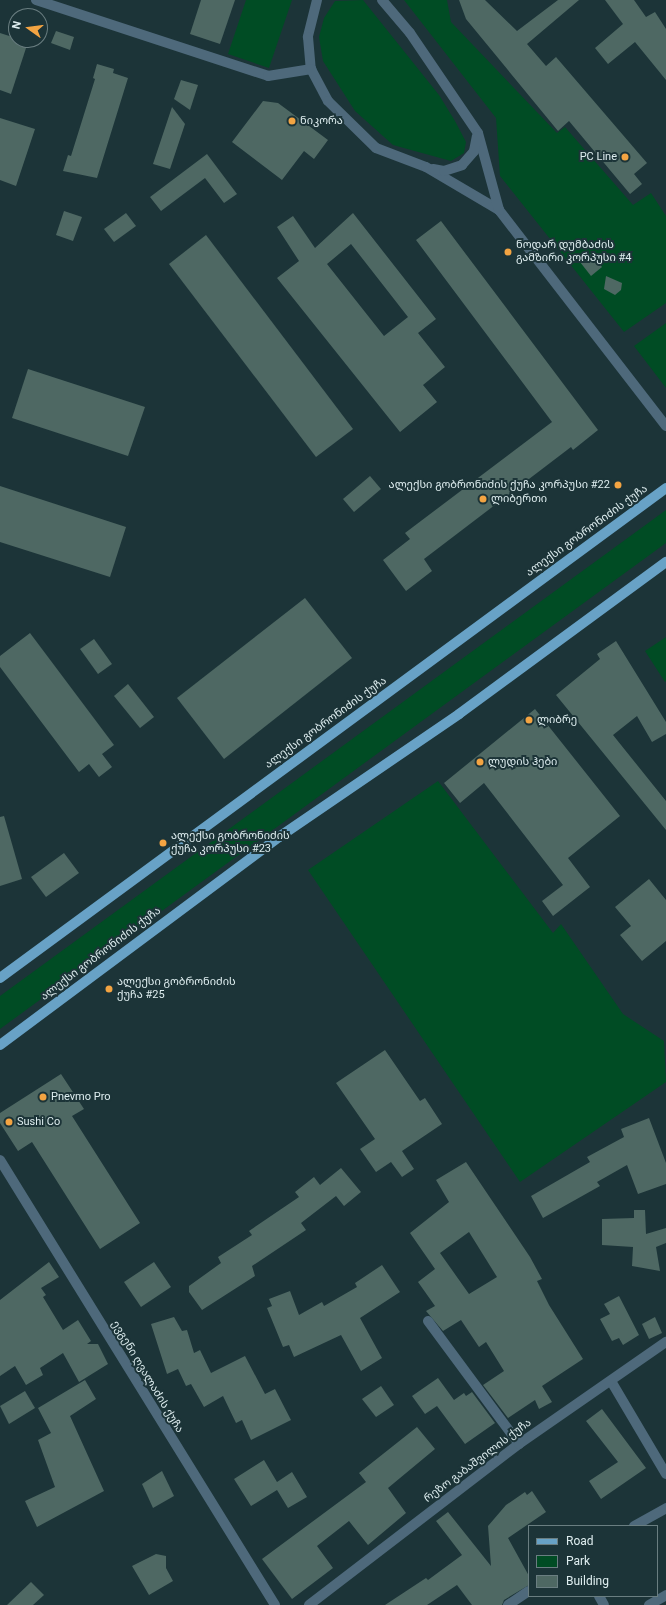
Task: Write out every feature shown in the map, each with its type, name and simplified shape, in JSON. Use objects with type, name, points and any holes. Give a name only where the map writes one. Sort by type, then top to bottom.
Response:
[{"type":"main road","name":"ალექსი გობრონიძის ქუჩა","points":[[0,978],[666,488]]},
{"type":"main road","name":"ალექსი გობრონიძის ქუჩა","points":[[0,1045],[279,837],[459,714],[666,562]]},
{"type":"street","points":[[36,0],[268,76],[311,69]]},
{"type":"street","points":[[317,0],[308,37],[311,69],[328,101],[376,148],[426,167],[444,171],[462,165],[474,151],[478,132]]},
{"type":"street","points":[[382,0],[410,33],[478,132],[499,210]]},
{"type":"street","points":[[426,167],[499,210],[666,426]]},
{"type":"street","name":"ევგენი ღვალაძის ქუჩა","points":[[0,1160],[275,1605]]},
{"type":"street","points":[[428,1321],[519,1444]]},
{"type":"street","name":"რეზო გაბაშვილის ქუჩა","points":[[310,1605],[519,1444],[666,1342]]},
{"type":"street","points":[[611,1381],[666,1474]]},
{"type":"street","points":[[636,1525],[666,1508]]},
{"type":"street","points":[[508,1605],[528,1592]]},
{"type":"street","points":[[649,1605],[666,1594]]},
{"type":"green space","points":[[246,0],[292,0],[269,68],[228,54]]},
{"type":"green space","points":[[363,0],[439,95],[455,121],[466,142],[464,153],[451,161],[393,145],[355,111],[323,61],[319,37],[324,18],[335,1]]},
{"type":"green space","points":[[404,0],[447,0],[451,22],[557,133],[565,127],[633,205],[651,193],[666,216],[666,303],[624,332],[500,176],[496,118]]},
{"type":"green space","points":[[666,323],[666,388],[634,346]]},
{"type":"green space","points":[[666,510],[666,543],[0,1029],[0,996]]},
{"type":"green space","points":[[666,637],[666,681],[665,682],[645,651]]},
{"type":"green space","points":[[438,781],[553,933],[561,924],[623,1014],[664,1041],[666,1082],[520,1182],[308,870]]},
{"type":"building","points":[[201,0],[235,0],[220,44],[190,34]]},
{"type":"building","points":[[459,0],[485,0],[517,31],[558,0],[579,0],[527,44],[546,66],[556,57],[647,163],[634,174],[642,184],[630,194],[569,121],[558,131],[466,19]]},
{"type":"building","points":[[605,0],[634,0],[646,17],[655,12],[666,29],[666,80],[635,42],[608,64],[595,48],[623,24]]},
{"type":"building","points":[[56,31],[74,37],[70,50],[51,43]]},
{"type":"building","points":[[0,33],[8,36],[8,48],[26,48],[11,94],[0,90]]},
{"type":"building","points":[[97,64],[114,69],[113,73],[128,78],[97,178],[63,171],[68,155],[71,156],[95,79],[93,78]]},
{"type":"building","points":[[181,80],[198,85],[190,110],[174,99]]},
{"type":"building","points":[[263,101],[278,103],[328,140],[314,159],[304,151],[282,180],[232,142]]},
{"type":"building","points":[[172,107],[185,124],[170,169],[153,164]]},
{"type":"building","points":[[0,118],[35,129],[16,186],[0,180]]},
{"type":"building","points":[[207,154],[237,194],[224,203],[205,178],[161,211],[150,197]]},
{"type":"building","points":[[64,211],[82,217],[73,241],[56,235]]},
{"type":"building","points":[[126,213],[136,226],[114,242],[104,229]]},
{"type":"building","points":[[353,213],[436,319],[418,333],[445,367],[423,385],[437,402],[400,432],[277,278],[299,261],[277,227],[293,216],[315,248]],"holes":[[[351,244],[408,317],[384,336],[327,264]]]},
{"type":"building","points":[[441,221],[598,430],[573,450],[571,447],[424,559],[432,571],[406,591],[383,560],[410,539],[405,533],[552,422],[416,240]]},
{"type":"building","points":[[206,235],[353,429],[316,457],[169,264]]},
{"type":"building","points":[[591,254],[602,267],[591,276],[580,262]]},
{"type":"building","points":[[606,276],[622,283],[621,290],[615,295],[604,289]]},
{"type":"building","points":[[28,369],[145,407],[128,456],[12,418]]},
{"type":"building","points":[[370,476],[381,489],[354,512],[343,499]]},
{"type":"building","points":[[0,486],[126,527],[110,577],[0,542]]},
{"type":"building","points":[[305,598],[352,658],[224,759],[177,698]]},
{"type":"building","points":[[30,633],[114,745],[102,754],[112,767],[99,777],[89,764],[79,772],[0,667],[0,656]]},
{"type":"building","points":[[94,639],[112,664],[98,674],[80,649]]},
{"type":"building","points":[[616,641],[666,722],[666,734],[652,742],[637,716],[613,735],[666,801],[666,830],[556,695],[600,659],[597,654]]},
{"type":"building","points":[[128,684],[154,717],[140,728],[114,696]]},
{"type":"building","points":[[535,709],[620,816],[568,858],[590,887],[553,916],[542,901],[563,885],[484,783],[460,803],[444,783]]},
{"type":"building","points":[[4,816],[22,879],[0,886],[0,817]]},
{"type":"building","points":[[64,853],[79,873],[46,897],[31,877]]},
{"type":"building","points":[[649,879],[666,900],[666,941],[642,961],[620,935],[631,926],[615,907]]},
{"type":"building","points":[[385,1050],[420,1101],[425,1098],[442,1124],[402,1151],[414,1169],[402,1177],[391,1162],[376,1172],[360,1149],[375,1139],[336,1083]]},
{"type":"building","points":[[61,1074],[84,1109],[72,1116],[140,1223],[100,1249],[32,1142],[18,1151],[0,1123],[0,1113]]},
{"type":"building","points":[[649,1118],[666,1163],[666,1184],[638,1194],[627,1165],[597,1182],[600,1186],[543,1218],[531,1196],[590,1162],[587,1157],[624,1137],[621,1129]]},
{"type":"building","points":[[466,1162],[530,1257],[542,1279],[537,1281],[549,1305],[583,1359],[542,1386],[552,1402],[539,1409],[535,1400],[508,1418],[483,1385],[504,1371],[486,1342],[479,1347],[461,1320],[443,1331],[426,1311],[435,1306],[418,1282],[435,1269],[410,1233],[449,1202],[436,1180]],"holes":[[[469,1232],[497,1277],[469,1294],[440,1253]]]},
{"type":"building","points":[[341,1168],[361,1192],[344,1206],[336,1196],[301,1223],[306,1230],[252,1266],[255,1276],[202,1310],[189,1292],[189,1286],[221,1263],[218,1257],[252,1235],[249,1231],[299,1197],[295,1192],[314,1177],[320,1185]]},
{"type":"building","points":[[634,1210],[645,1210],[646,1234],[666,1228],[666,1243],[656,1247],[660,1271],[632,1266],[633,1247],[602,1245],[602,1219],[634,1218]]},
{"type":"building","points":[[49,1262],[59,1277],[41,1288],[46,1295],[43,1297],[63,1330],[78,1320],[91,1341],[87,1344],[98,1344],[108,1364],[79,1382],[63,1353],[40,1368],[43,1375],[26,1385],[15,1366],[0,1376],[0,1300]]},
{"type":"building","points":[[154,1262],[171,1287],[141,1307],[124,1282]]},
{"type":"building","points":[[382,1265],[400,1292],[360,1318],[382,1358],[361,1371],[341,1335],[294,1357],[289,1345],[283,1347],[267,1308],[272,1306],[269,1299],[290,1291],[299,1315],[322,1302],[324,1306],[357,1287],[355,1283]]},
{"type":"building","points":[[619,1296],[639,1335],[623,1345],[619,1338],[612,1341],[600,1319],[610,1314],[604,1304]]},
{"type":"building","points":[[174,1317],[182,1331],[187,1330],[194,1353],[200,1350],[211,1373],[245,1356],[265,1394],[275,1389],[291,1420],[251,1440],[242,1420],[236,1423],[223,1396],[204,1407],[191,1384],[186,1386],[178,1369],[167,1374],[151,1324]]},
{"type":"building","points":[[655,1317],[662,1333],[649,1339],[642,1324]]},
{"type":"building","points":[[438,1378],[454,1400],[464,1393],[466,1396],[472,1392],[495,1423],[465,1444],[437,1406],[425,1414],[412,1396]]},
{"type":"building","points":[[85,1380],[96,1399],[70,1416],[104,1491],[37,1527],[25,1501],[55,1487],[38,1440],[51,1433],[38,1408]]},
{"type":"building","points":[[381,1386],[394,1405],[376,1417],[362,1399]]},
{"type":"building","points":[[25,1391],[35,1408],[9,1424],[0,1406]]},
{"type":"building","points":[[602,1409],[646,1468],[601,1499],[589,1481],[618,1462],[586,1421]]},
{"type":"building","points":[[417,1427],[435,1449],[388,1488],[406,1513],[368,1545],[349,1521],[317,1546],[333,1568],[292,1599],[262,1559],[366,1482],[359,1473]]},
{"type":"building","points":[[264,1460],[277,1482],[292,1472],[307,1497],[288,1508],[277,1490],[251,1506],[234,1479]]},
{"type":"building","points":[[162,1471],[174,1496],[153,1508],[142,1484]]},
{"type":"building","points":[[532,1491],[546,1512],[508,1538],[528,1574],[528,1586],[504,1600],[502,1605],[472,1605],[457,1585],[427,1605],[385,1605],[426,1578],[428,1580],[462,1555],[436,1521],[448,1512],[491,1566],[488,1526],[506,1505],[525,1492],[527,1495]]},
{"type":"building","points":[[156,1554],[166,1556],[166,1568],[173,1581],[149,1595],[132,1566]]},
{"type":"building","points":[[31,1582],[44,1595],[33,1605],[7,1605]]},
{"type":"place","name":"ნიკორა","points":[[292,121]]},
{"type":"place","name":"PC Line","points":[[625,157]]},
{"type":"place","name":"ნოდარ დუმბაძის გამზირი კორპუსი #4","points":[[508,252]]},
{"type":"place","name":"ალექსი გობრონიძის ქუჩა კორპუსი #22","points":[[618,485]]},
{"type":"place","name":"ლიბერთი","points":[[483,499]]},
{"type":"place","name":"ლიბრე","points":[[529,720]]},
{"type":"place","name":"ლუდის ჰები","points":[[480,762]]},
{"type":"place","name":"ალექსი გობრონიძის ქუჩა კორპუსი #23","points":[[163,843]]},
{"type":"place","name":"ალექსი გობრონიძის ქუჩა #25","points":[[109,989]]},
{"type":"place","name":"Pnevmo Pro","points":[[43,1097]]},
{"type":"place","name":"Sushi Co","points":[[9,1122]]}]
